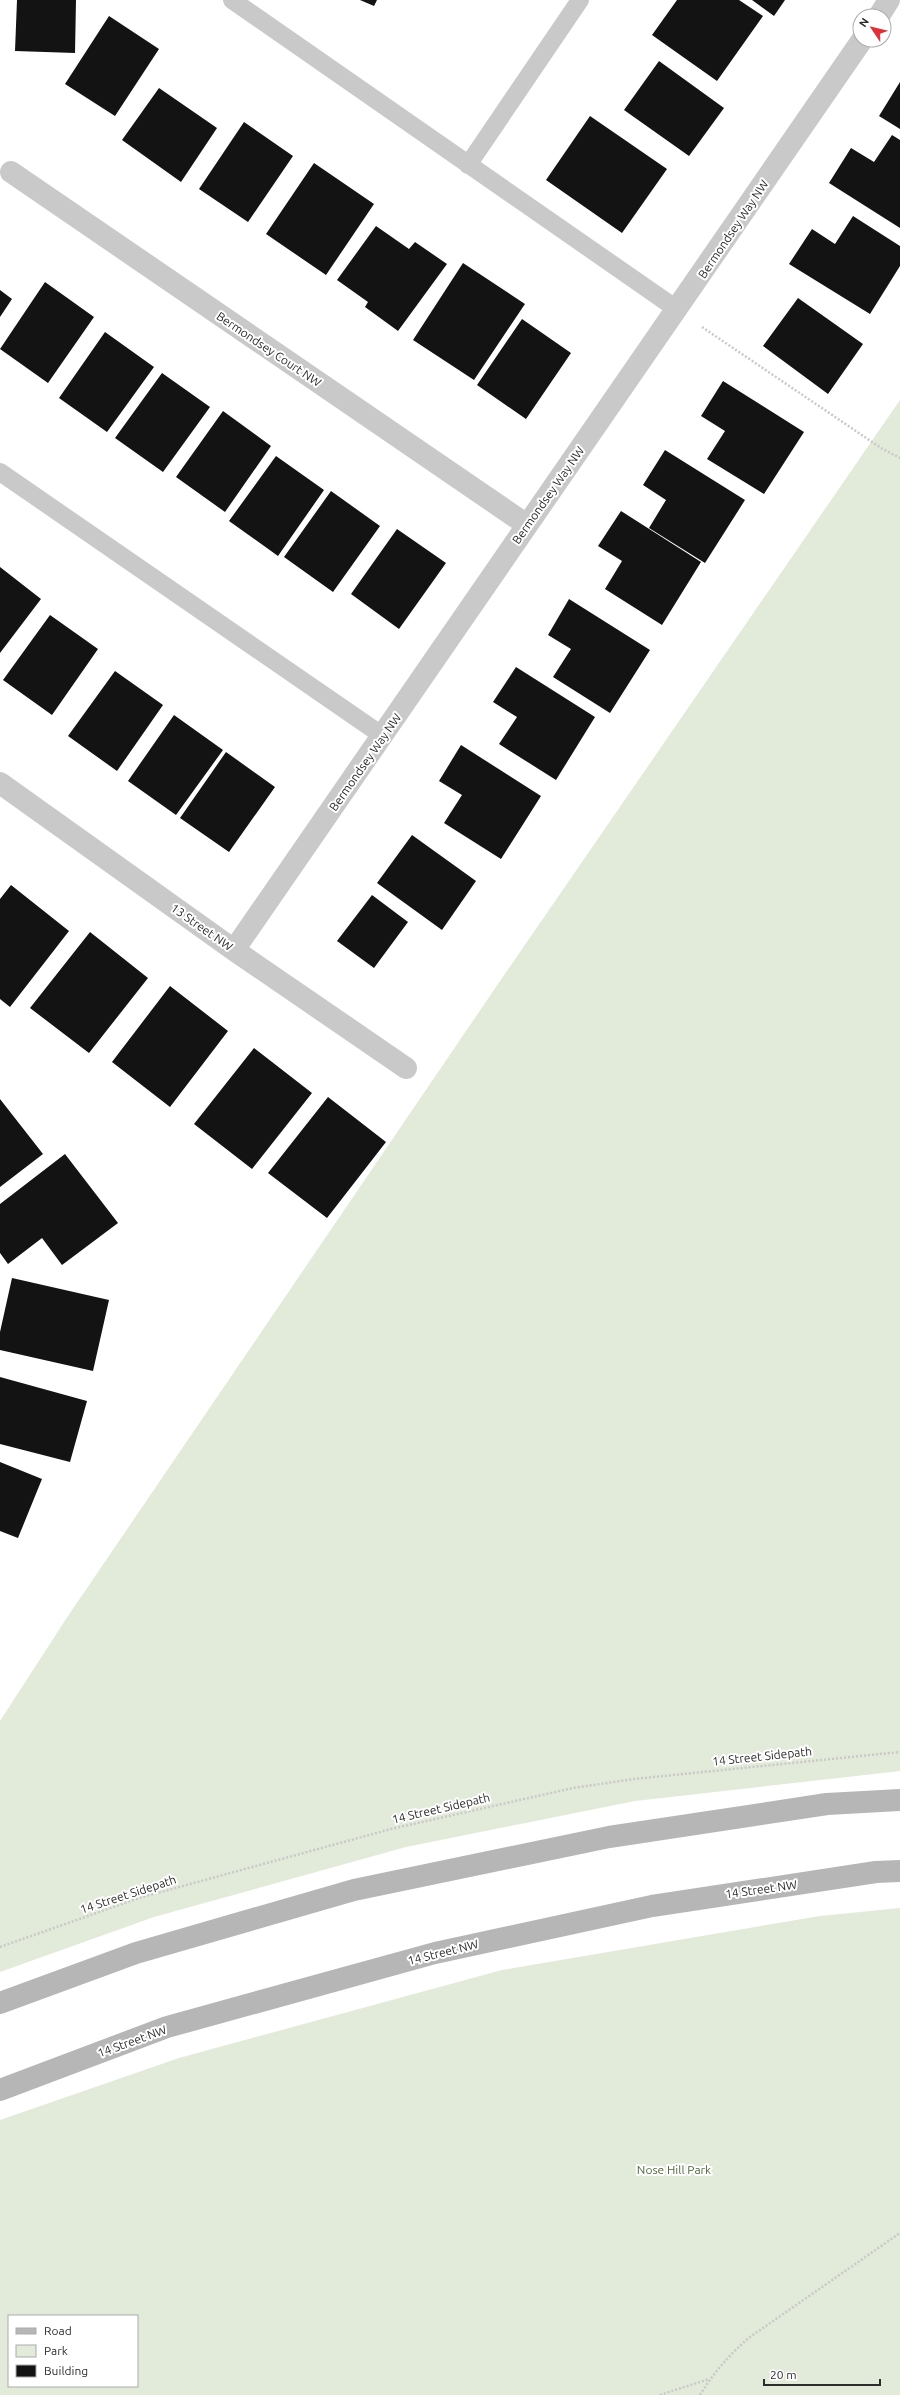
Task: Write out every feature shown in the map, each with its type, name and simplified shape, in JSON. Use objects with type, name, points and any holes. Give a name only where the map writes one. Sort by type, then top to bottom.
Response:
[{"type":"main road","points":[[0,2003],[136,1953],[354,1890],[609,1837],[827,1804],[900,1800]]},
{"type":"main road","name":"14 Street NW","points":[[0,2090],[167,2028],[435,1953],[652,1906],[876,1872],[900,1871]]},
{"type":"street","name":"Bermondsey Way NW","points":[[234,950],[383,736],[527,525],[678,310],[857,48]]},
{"type":"street","name":"Bermondsey Court NW","points":[[11,172],[527,525]]},
{"type":"street","name":"13 Street NW","points":[[0,783],[234,950],[406,1068]]},
{"type":"lane","points":[[232,0],[678,310]]},
{"type":"lane","points":[[468,165],[580,0]]},
{"type":"lane","points":[[0,472],[383,736]]},
{"type":"path","points":[[678,310],[881,448],[900,458]]},
{"type":"path","name":"14 Street Sidepath","points":[[0,1947],[139,1898],[391,1829],[573,1788],[642,1778],[900,1752]]},
{"type":"path","points":[[700,2395],[710,2379],[729,2355],[767,2324],[900,2233]]},
{"type":"path","points":[[660,2395],[710,2379]]},
{"type":"green space","points":[[900,400],[900,1771],[635,1801],[406,1847],[154,1917],[0,1972],[0,1721],[66,1619],[498,984]]},
{"type":"green space","name":"Nose Hill Park","points":[[900,1908],[900,2395],[0,2395],[0,2120],[179,2058],[502,1970],[820,1916]]},
{"type":"building","points":[[17,0],[76,0],[75,53],[15,51]]},
{"type":"building","points":[[360,0],[377,0],[374,6]]},
{"type":"building","points":[[677,0],[739,0],[763,16],[717,81],[652,35]]},
{"type":"building","points":[[752,0],[785,0],[774,16]]},
{"type":"building","points":[[109,16],[159,49],[115,116],[65,84]]},
{"type":"building","points":[[659,61],[724,108],[689,156],[624,110]]},
{"type":"building","points":[[900,82],[900,129],[879,116]]},
{"type":"building","points":[[159,88],[217,128],[181,182],[122,140]]},
{"type":"building","points":[[590,116],[667,169],[622,233],[546,180]]},
{"type":"building","points":[[244,122],[293,156],[248,222],[199,189]]},
{"type":"building","points":[[892,135],[900,140],[900,228],[829,183],[851,148],[874,162]]},
{"type":"building","points":[[314,163],[374,204],[326,275],[266,234]]},
{"type":"building","points":[[853,216],[900,246],[900,266],[870,314],[789,264],[812,229],[835,244]]},
{"type":"building","points":[[376,226],[409,249],[415,242],[447,264],[398,331],[365,307],[368,302],[337,280]]},
{"type":"building","points":[[463,263],[525,304],[474,380],[413,340]]},
{"type":"building","points":[[45,282],[94,317],[48,383],[0,349]]},
{"type":"building","points":[[0,290],[12,299],[0,317]]},
{"type":"building","points":[[798,298],[863,344],[828,394],[763,346]]},
{"type":"building","points":[[522,319],[571,353],[526,419],[477,385]]},
{"type":"building","points":[[105,332],[154,367],[107,432],[59,398]]},
{"type":"building","points":[[162,373],[210,407],[163,472],[115,438]]},
{"type":"building","points":[[723,381],[804,432],[764,494],[707,459],[725,431],[701,416]]},
{"type":"building","points":[[223,411],[271,446],[225,512],[176,477]]},
{"type":"building","points":[[665,450],[745,500],[705,563],[649,528],[666,500],[643,485]]},
{"type":"building","points":[[276,456],[324,490],[278,556],[229,521]]},
{"type":"building","points":[[331,491],[380,526],[333,592],[284,557]]},
{"type":"building","points":[[621,511],[701,562],[662,625],[605,589],[622,561],[598,546]]},
{"type":"building","points":[[397,529],[446,563],[399,629],[351,594]]},
{"type":"building","points":[[0,567],[41,599],[0,653]]},
{"type":"building","points":[[569,599],[650,650],[610,713],[553,677],[571,649],[548,635]]},
{"type":"building","points":[[50,615],[98,649],[52,715],[3,680]]},
{"type":"building","points":[[516,667],[595,717],[556,780],[499,744],[517,717],[493,702]]},
{"type":"building","points":[[115,671],[163,705],[117,771],[68,736]]},
{"type":"building","points":[[174,715],[223,750],[176,815],[128,781]]},
{"type":"building","points":[[461,745],[541,796],[501,859],[444,823],[462,795],[439,781]]},
{"type":"building","points":[[226,752],[275,787],[229,852],[180,818]]},
{"type":"building","points":[[412,835],[476,881],[442,930],[377,883]]},
{"type":"building","points":[[11,885],[69,931],[10,1007],[0,999],[0,899]]},
{"type":"building","points":[[372,895],[408,922],[374,968],[337,941]]},
{"type":"building","points":[[90,932],[148,978],[89,1053],[30,1008]]},
{"type":"building","points":[[170,986],[228,1031],[170,1107],[112,1062]]},
{"type":"building","points":[[254,1048],[312,1093],[252,1169],[194,1124]]},
{"type":"building","points":[[328,1097],[386,1142],[327,1218],[268,1173]]},
{"type":"building","points":[[0,1099],[43,1154],[0,1187]]},
{"type":"building","points":[[65,1154],[118,1223],[62,1265],[42,1238],[8,1264],[0,1253],[0,1204]]},
{"type":"building","points":[[12,1278],[109,1300],[93,1371],[0,1350],[0,1332]]},
{"type":"building","points":[[0,1377],[87,1401],[70,1462],[0,1444]]},
{"type":"building","points":[[0,1462],[42,1479],[18,1538],[0,1531]]}]
